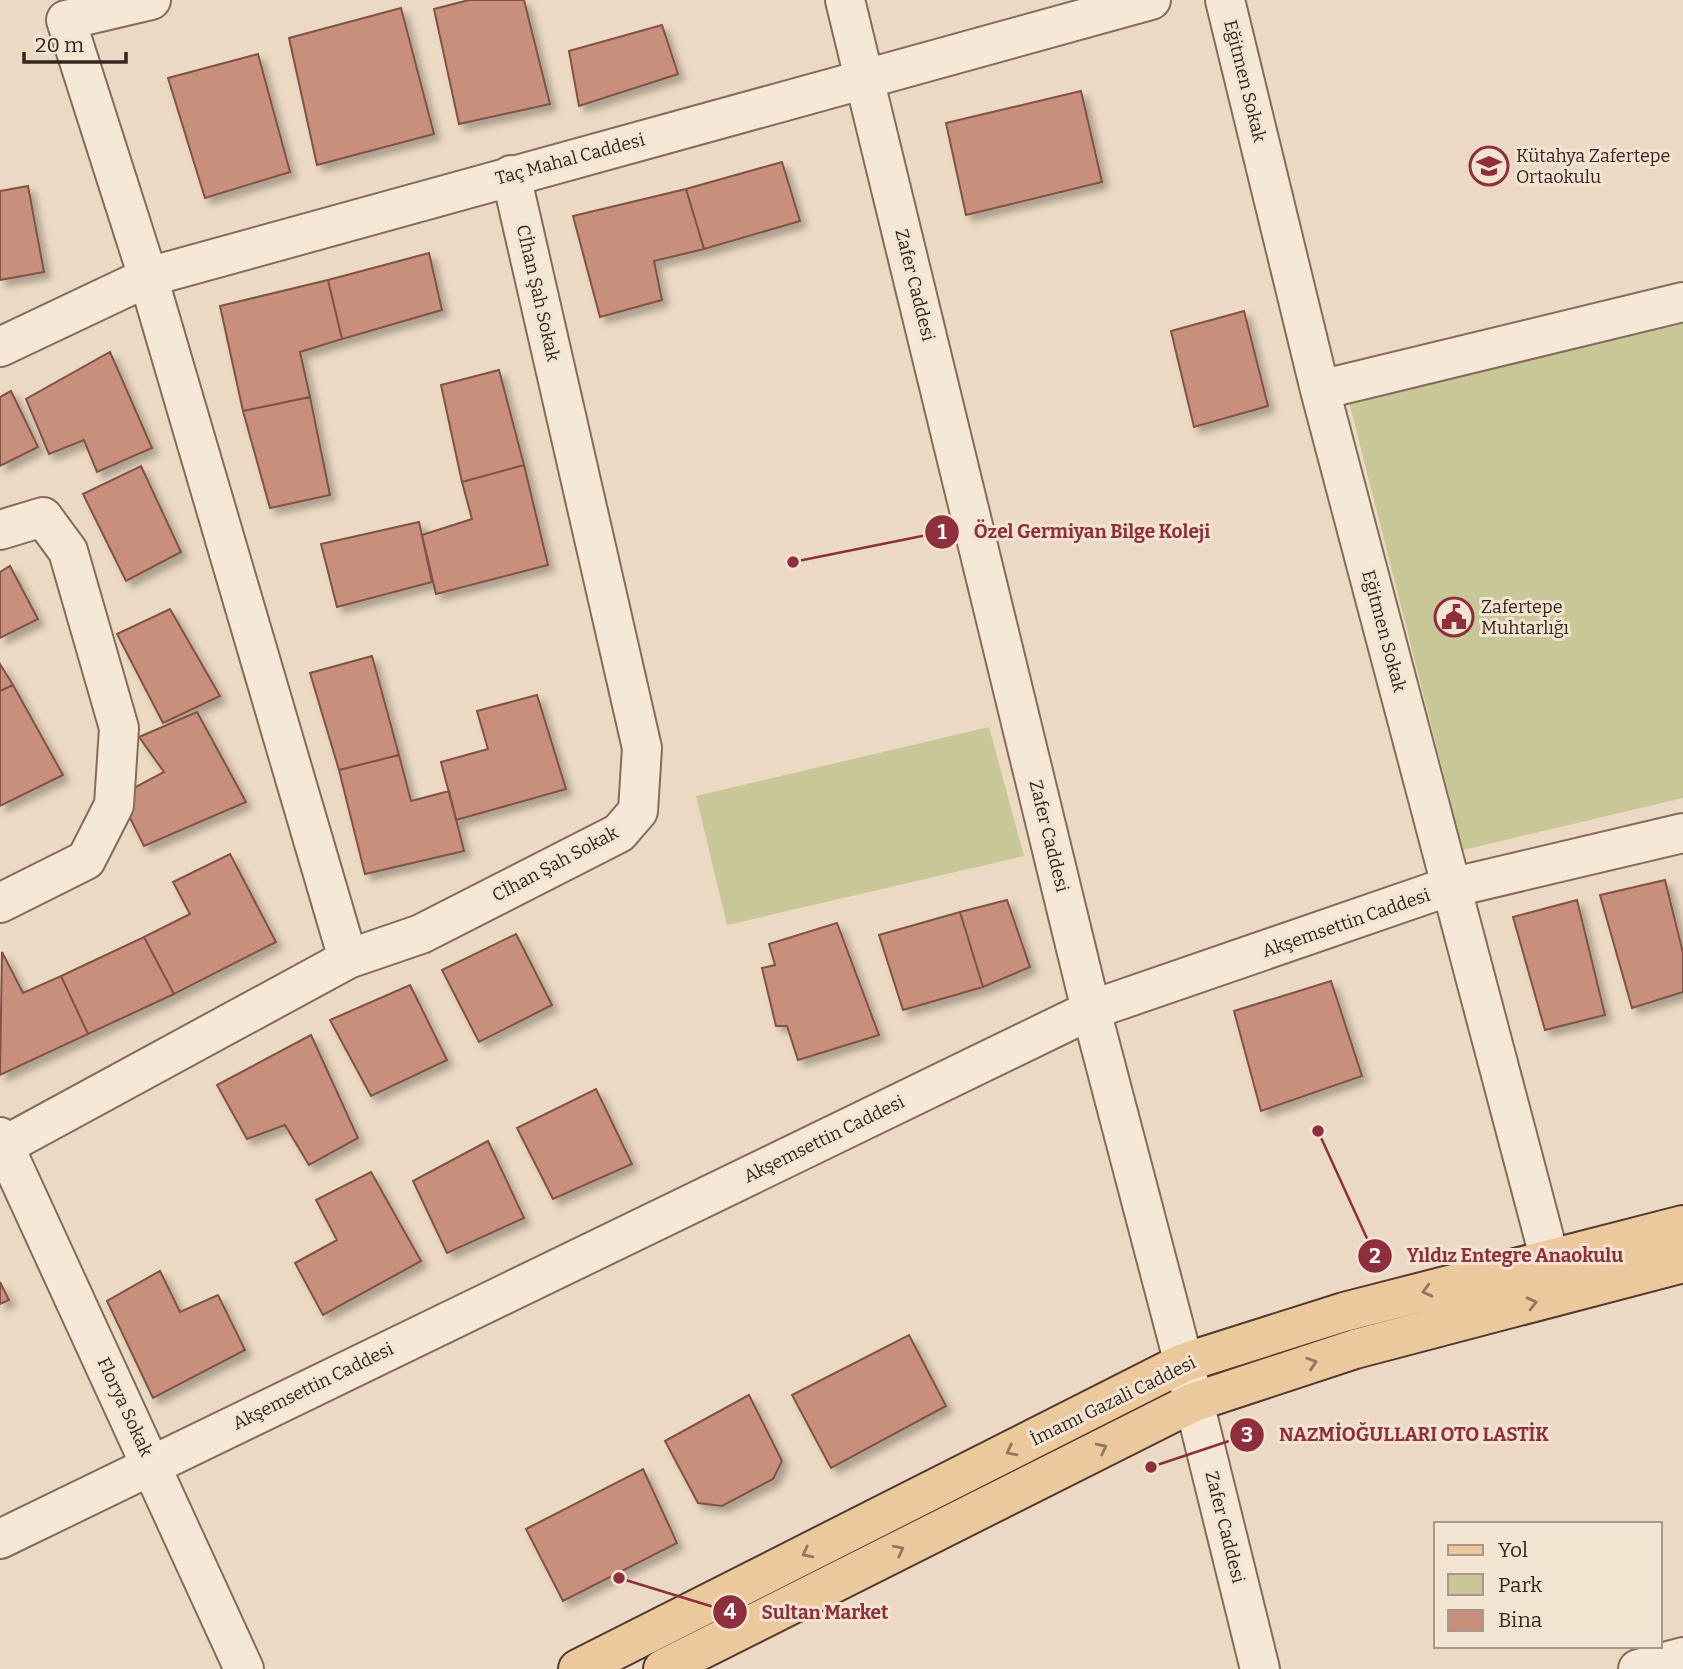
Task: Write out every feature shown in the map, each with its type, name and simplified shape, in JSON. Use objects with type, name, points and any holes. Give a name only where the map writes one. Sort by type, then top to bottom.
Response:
[{"type":"main road","name":"İmamı Gazali Caddesi","points":[[578,1669],[1183,1363],[1344,1312],[1683,1225]]},
{"type":"main road","name":"İmamı Gazali Caddesi","points":[[663,1669],[1194,1402],[1355,1349],[1683,1264]]},
{"type":"street","points":[[151,0],[66,20],[148,276],[348,958]]},
{"type":"street","name":"Zafer Caddesi","points":[[845,0],[1091,1010],[1194,1402],[1260,1669]]},
{"type":"street","name":"Taç Mahal Caddesi","points":[[0,347],[148,276],[1151,0]]},
{"type":"street","name":"Eğitmen Sokak","points":[[1225,0],[1320,390],[1550,1260]]},
{"type":"street","name":"Cİhan Şah Sokak","points":[[2,1143],[348,958],[421,934],[619,833],[638,811],[642,748],[511,175]]},
{"type":"street","points":[[1320,390],[1683,302]]},
{"type":"street","points":[[0,530],[43,517],[68,551],[120,728],[114,805],[86,860],[0,903]]},
{"type":"street","name":"Akşemsettin Caddesi","points":[[0,1539],[1091,1010],[1452,888],[1683,833]]},
{"type":"street","name":"Florya Sokak","points":[[2,1143],[244,1669]]},
{"type":"street","points":[[1638,1669],[1683,1657]]},
{"type":"green space","points":[[1683,318],[1683,798],[1463,850],[1348,398]]},
{"type":"green space","points":[[989,727],[1024,856],[727,925],[696,796]]},
{"type":"building","points":[[469,0],[524,0],[550,104],[459,124],[434,9]]},
{"type":"building","points":[[401,8],[434,134],[317,165],[289,38]]},
{"type":"building","points":[[662,25],[678,74],[579,106],[569,51]]},
{"type":"building","points":[[258,54],[290,172],[205,198],[168,78]]},
{"type":"building","points":[[1081,91],[1102,182],[966,215],[946,123]]},
{"type":"building","points":[[782,162],[800,221],[704,249],[686,189]]},
{"type":"building","points":[[28,186],[44,272],[0,280],[0,191]]},
{"type":"building","points":[[686,189],[704,249],[654,261],[662,300],[600,317],[573,216]]},
{"type":"building","points":[[429,253],[442,310],[342,339],[328,280]]},
{"type":"building","points":[[328,280],[342,339],[300,352],[310,397],[243,411],[220,306]]},
{"type":"building","points":[[1244,311],[1268,406],[1194,427],[1171,331]]},
{"type":"building","points":[[110,352],[152,448],[97,472],[84,440],[49,454],[26,399]]},
{"type":"building","points":[[499,370],[524,465],[462,482],[441,385]]},
{"type":"building","points":[[11,391],[38,447],[0,466],[0,397]]},
{"type":"building","points":[[310,397],[330,495],[270,508],[243,411]]},
{"type":"building","points":[[524,465],[548,565],[436,594],[422,535],[472,519],[462,482]]},
{"type":"building","points":[[141,466],[181,552],[126,581],[83,494]]},
{"type":"building","points":[[419,522],[432,582],[337,607],[321,544]]},
{"type":"building","points":[[10,566],[38,619],[0,638],[0,572]]},
{"type":"building","points":[[170,609],[220,696],[163,723],[117,634]]},
{"type":"building","points":[[372,656],[399,755],[339,770],[310,673]]},
{"type":"building","points":[[0,664],[13,685],[0,691]]},
{"type":"building","points":[[13,685],[63,775],[0,806],[0,691]]},
{"type":"building","points":[[537,695],[566,789],[456,820],[441,762],[488,749],[477,711]]},
{"type":"building","points":[[197,712],[246,802],[144,846],[119,796],[164,772],[139,737]]},
{"type":"building","points":[[399,755],[411,801],[449,791],[464,851],[365,874],[339,770]]},
{"type":"building","points":[[230,854],[276,942],[174,994],[144,937],[190,914],[173,882]]},
{"type":"building","points":[[1665,880],[1683,953],[1683,992],[1632,1008],[1600,895]]},
{"type":"building","points":[[1007,900],[1030,967],[983,987],[960,912]]},
{"type":"building","points":[[1577,900],[1605,1015],[1545,1030],[1513,917]]},
{"type":"building","points":[[960,912],[983,987],[903,1010],[879,935]]},
{"type":"building","points":[[837,923],[879,1035],[798,1060],[787,1026],[776,1026],[762,968],[775,965],[769,944]]},
{"type":"building","points":[[516,934],[552,1005],[479,1042],[442,970]]},
{"type":"building","points":[[144,937],[174,994],[88,1034],[61,976]]},
{"type":"building","points":[[2,952],[23,993],[61,976],[88,1034],[0,1075]]},
{"type":"building","points":[[1331,981],[1362,1076],[1261,1111],[1234,1011]]},
{"type":"building","points":[[410,985],[447,1060],[371,1096],[330,1020]]},
{"type":"building","points":[[311,1035],[358,1138],[309,1165],[285,1125],[247,1139],[217,1085]]},
{"type":"building","points":[[596,1089],[632,1164],[553,1199],[517,1128]]},
{"type":"building","points":[[488,1141],[524,1218],[447,1253],[413,1181]]},
{"type":"building","points":[[371,1172],[421,1261],[323,1315],[295,1263],[337,1240],[316,1200]]},
{"type":"building","points":[[160,1271],[180,1312],[218,1295],[245,1350],[153,1398],[107,1301]]},
{"type":"building","points":[[0,1282],[9,1300],[0,1304]]},
{"type":"building","points":[[909,1335],[946,1406],[831,1468],[792,1395]]},
{"type":"building","points":[[749,1395],[782,1461],[773,1479],[722,1506],[698,1503],[665,1441]]},
{"type":"building","points":[[643,1469],[677,1543],[563,1601],[526,1529]]},
{"type":"place","name":"Kütahya Zafertepe Ortaokulu","points":[[1489,166]]},
{"type":"place","name":"Özel Germiyan Bilge Koleji","points":[[793,562]]},
{"type":"place","name":"Zafertepe Muhtarlığı","points":[[1454,617]]},
{"type":"place","name":"Yıldız Entegre Anaokulu","points":[[1318,1131]]},
{"type":"place","name":"NAZMİOĞULLARI OTO LASTİK","points":[[1151,1467]]},
{"type":"place","name":"Sultan Market","points":[[619,1578]]}]
